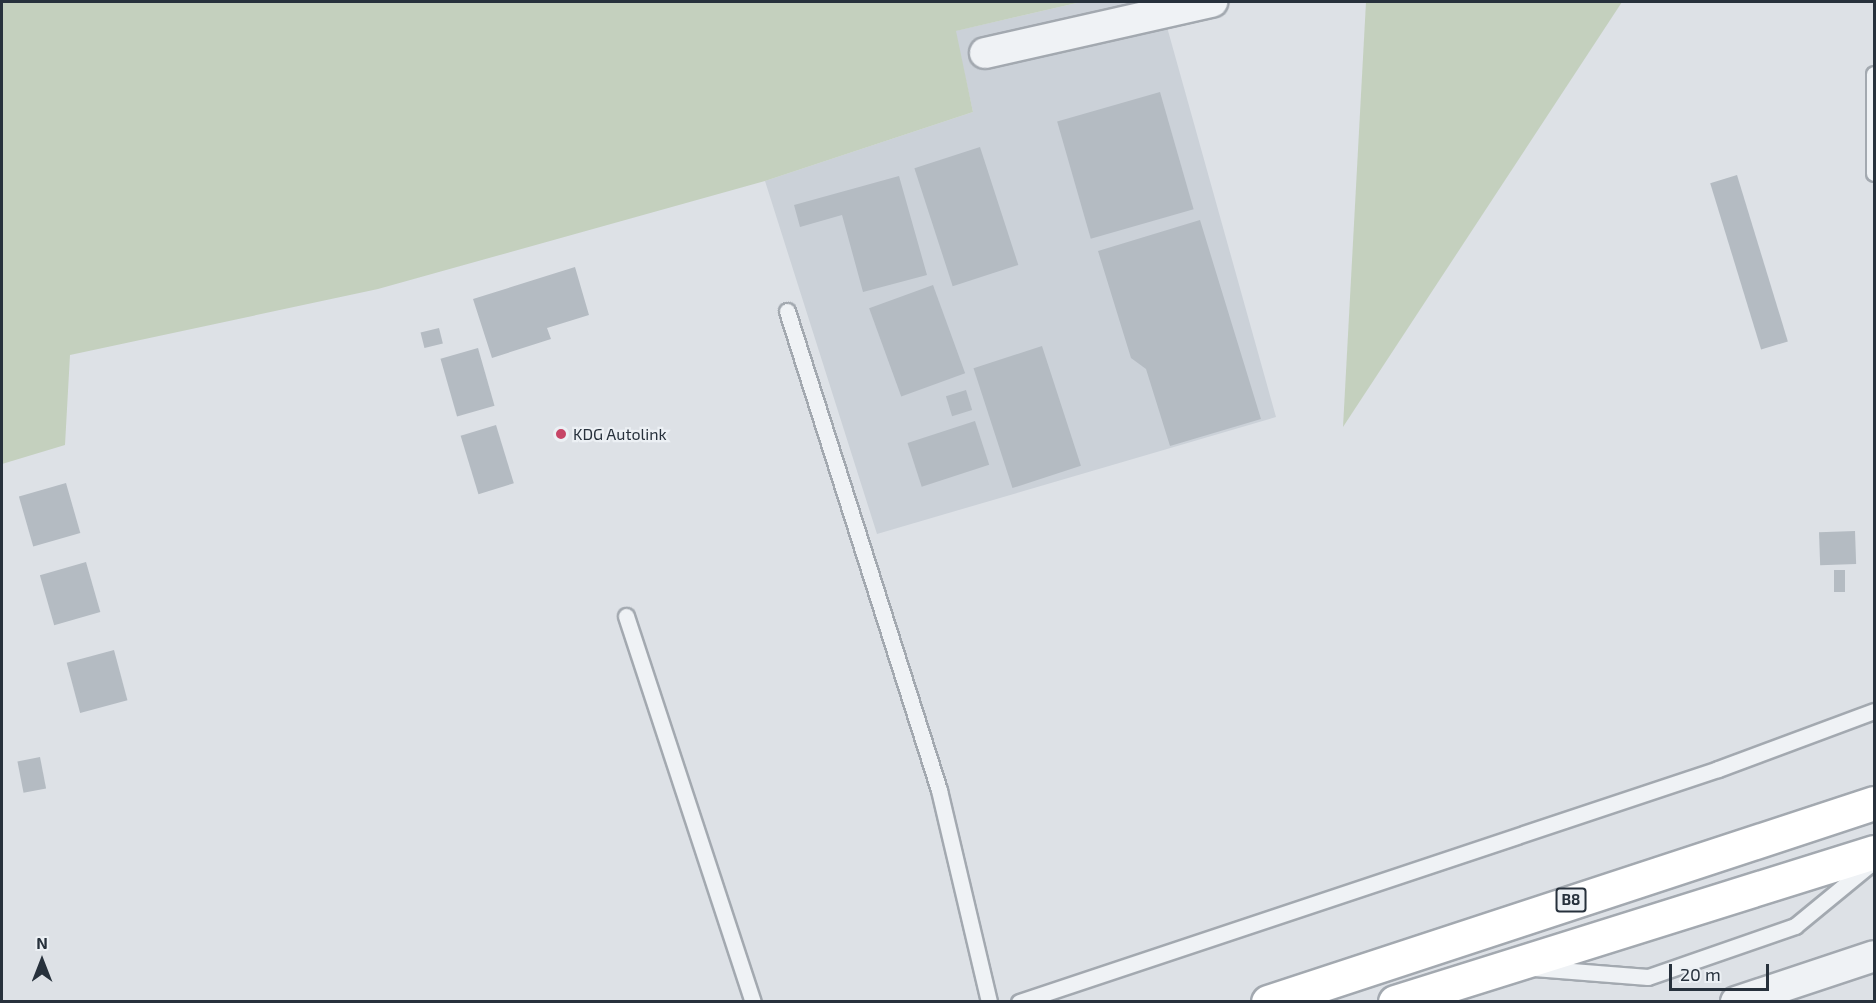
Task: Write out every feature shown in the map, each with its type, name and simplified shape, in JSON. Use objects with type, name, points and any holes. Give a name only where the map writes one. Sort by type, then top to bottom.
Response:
[{"type":"highway","name":"B8","points":[[1268,1002],[1875,803]]},
{"type":"highway","points":[[1395,1002],[1514,967],[1875,852]]},
{"type":"street","points":[[985,52],[1212,2]]},
{"type":"street","points":[[1736,1002],[1875,956]]},
{"type":"lane","points":[[1875,74],[1875,173]]},
{"type":"lane","points":[[787,311],[939,790],[989,1002]]},
{"type":"lane","points":[[626,616],[753,1002]]},
{"type":"lane","points":[[1019,1002],[1718,769],[1875,711]]},
{"type":"lane","points":[[1514,967],[1648,977],[1795,926],[1875,861]]},
{"type":"shaded area","points":[[1081,2],[1160,2],[1276,417],[877,534],[765,181],[973,112],[955,31]]},
{"type":"green space","points":[[2,2],[1081,2],[956,31],[973,112],[765,181],[378,289],[70,355],[65,445],[2,464]]},
{"type":"green space","points":[[1366,2],[1622,2],[1343,427]]},
{"type":"building","points":[[1160,92],[1194,209],[1091,239],[1057,121]]},
{"type":"building","points":[[980,147],[1018,265],[953,286],[914,168]]},
{"type":"building","points":[[1737,175],[1788,341],[1761,350],[1710,183]]},
{"type":"building","points":[[899,176],[927,275],[863,292],[842,215],[800,227],[794,205]]},
{"type":"building","points":[[1200,220],[1261,419],[1170,446],[1146,369],[1131,358],[1098,251]]},
{"type":"building","points":[[575,267],[589,315],[547,328],[551,339],[492,358],[473,299]]},
{"type":"building","points":[[933,285],[965,373],[901,397],[869,308]]},
{"type":"building","points":[[439,328],[443,344],[424,348],[421,333]]},
{"type":"building","points":[[1042,346],[1081,466],[1012,488],[974,368]]},
{"type":"building","points":[[478,348],[495,406],[457,416],[441,359]]},
{"type":"building","points":[[966,390],[972,410],[952,416],[946,396]]},
{"type":"building","points":[[975,421],[989,465],[922,487],[907,443]]},
{"type":"building","points":[[496,425],[514,483],[478,494],[461,436]]},
{"type":"building","points":[[66,483],[80,533],[33,546],[19,497]]},
{"type":"building","points":[[1855,531],[1856,564],[1820,565],[1819,532]]},
{"type":"building","points":[[86,562],[100,612],[54,625],[40,575]]},
{"type":"building","points":[[1834,570],[1845,570],[1845,592],[1834,592]]},
{"type":"building","points":[[114,650],[127,700],[80,713],[67,663]]},
{"type":"building","points":[[40,757],[46,788],[24,793],[17,761]]},
{"type":"place","name":"KDG Autolink","points":[[561,434]]}]
